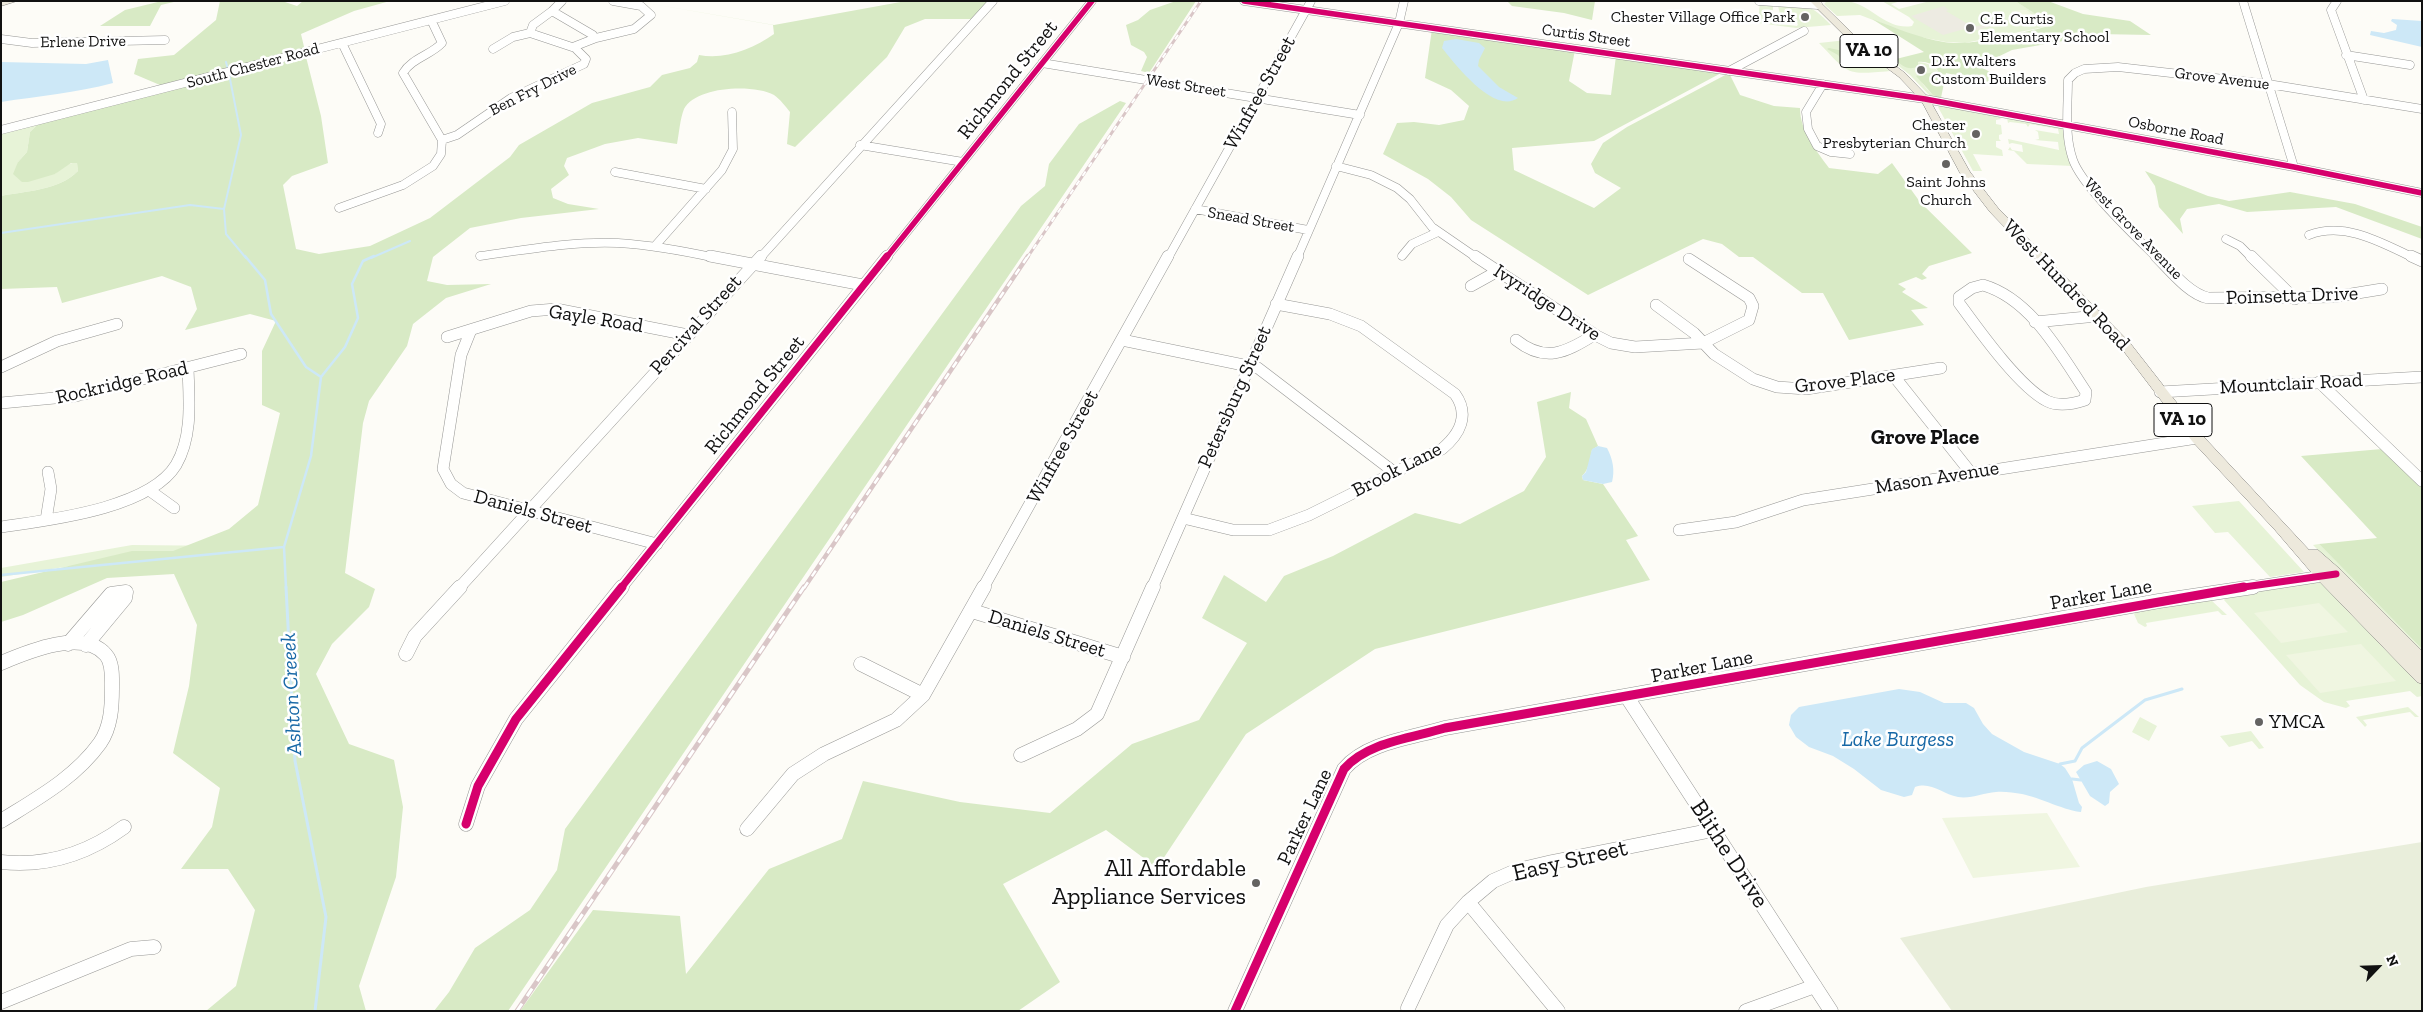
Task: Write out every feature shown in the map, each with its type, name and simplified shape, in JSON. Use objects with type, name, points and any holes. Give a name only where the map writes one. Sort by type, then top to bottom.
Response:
[{"type":"main road","points":[[1,3],[13,1]]},
{"type":"main road","name":"West Hundred Road","points":[[1816,3],[1851,37],[1902,75],[1925,99],[1965,173],[1994,210],[2126,346],[2197,438],[2280,526],[2329,575],[2422,661]]},
{"type":"main road","name":"West Hundred Road","points":[[2329,575],[2422,678]]},
{"type":"street","name":"South Chester Road","points":[[1,130],[505,1]]},
{"type":"street","points":[[530,33],[533,25],[562,1]]},
{"type":"street","name":"Ben Fry Drive","points":[[573,47],[594,38],[631,31],[641,26],[651,15],[641,6],[613,1]]},
{"type":"street","name":"Percival Street","points":[[406,654],[415,636],[527,510],[993,1]]},
{"type":"street","name":"Richmond Street","points":[[466,824],[478,786],[516,720],[1092,1]]},
{"type":"street","name":"Curtis Street","points":[[1244,1],[1308,6],[1399,23],[1925,99]]},
{"type":"street","name":"Petersburg Street","points":[[1021,755],[1078,728],[1097,714],[1249,364],[1360,115],[1399,23],[1404,1]]},
{"type":"street","points":[[1759,1],[1816,3]]},
{"type":"street","points":[[2243,1],[2294,167]]},
{"type":"street","points":[[2337,1],[2333,4],[2331,10],[2364,100]]},
{"type":"street","name":"Winfree Street","points":[[747,829],[793,774],[824,754],[896,720],[923,695],[972,611],[1308,6]]},
{"type":"street","points":[[552,10],[593,35],[594,38]]},
{"type":"street","points":[[339,208],[391,192],[416,178],[440,155],[443,149],[442,140],[403,73],[405,69],[438,49],[442,43],[433,24],[434,20]]},
{"type":"street","points":[[1729,71],[1804,31]]},
{"type":"street","points":[[493,49],[513,37],[530,33],[573,47]]},
{"type":"street","name":"Erlene Drive","points":[[1,39],[32,42],[165,40]]},
{"type":"street","points":[[342,43],[381,124],[378,133]]},
{"type":"street","name":"Ben Fry Drive","points":[[442,140],[456,135],[511,98],[584,64],[586,59],[583,54],[573,47]]},
{"type":"street","points":[[2346,55],[2410,65]]},
{"type":"street","name":"West Street","points":[[1042,63],[1360,115]]},
{"type":"street","name":"Grove Avenue","points":[[2068,124],[2068,80],[2075,73],[2084,69],[2118,67],[2268,84],[2364,100],[2421,112]]},
{"type":"street","points":[[1823,84],[1806,112],[1808,128],[1818,146],[1831,152],[1850,154]]},
{"type":"street","name":"Osborne Road","points":[[1925,99],[2068,124],[2422,193]]},
{"type":"street","points":[[655,246],[722,170],[733,149],[732,112]]},
{"type":"street","name":"West Grove Avenue","points":[[2068,124],[2073,159],[2078,172],[2116,214],[2202,297]]},
{"type":"street","points":[[860,145],[963,162]]},
{"type":"street","name":"Ivyridge Drive","points":[[1336,166],[1372,175],[1397,188],[1410,199],[1428,223],[1438,232],[1594,334],[1611,343],[1635,347],[1702,343],[1749,320],[1753,306],[1749,298],[1741,291],[1720,280],[1689,259]]},
{"type":"street","points":[[615,172],[706,189]]},
{"type":"street","name":"Snead Street","points":[[1195,209],[1308,230]]},
{"type":"street","points":[[2309,236],[2319,230],[2340,230],[2422,261]]},
{"type":"street","points":[[1402,256],[1412,244],[1438,232]]},
{"type":"street","points":[[2226,239],[2240,246],[2295,299]]},
{"type":"street","points":[[480,256],[572,244],[616,243],[655,246],[753,263],[863,286]]},
{"type":"street","points":[[1471,286],[1498,271]]},
{"type":"street","points":[[1978,286],[1995,287],[2006,293],[2032,320],[2052,342],[2086,392],[2085,400],[2059,404],[2037,396],[1963,309],[1958,298],[1978,286]]},
{"type":"street","name":"Poinsetta Drive","points":[[2202,297],[2212,299],[2246,297],[2295,299],[2366,294],[2382,289]]},
{"type":"street","name":"Brook Lane","points":[[1182,518],[1233,530],[1269,530],[1309,515],[1442,449],[1457,436],[1464,415],[1464,406],[1460,400],[1361,326],[1330,314],[1276,304]]},
{"type":"street","name":"Grove Place","points":[[1656,305],[1694,333],[1714,354],[1753,379],[1791,389],[1806,389],[1941,368]]},
{"type":"street","name":"Gayle Road","points":[[447,337],[532,311],[556,309],[688,335]]},
{"type":"street","points":[[2032,320],[2094,313]]},
{"type":"street","points":[[1,368],[34,352],[86,332],[116,324]]},
{"type":"street","name":"Daniels Street","points":[[471,330],[461,355],[443,469],[450,484],[463,493],[657,544]]},
{"type":"street","points":[[1516,340],[1535,352],[1552,355],[1572,350],[1594,334]]},
{"type":"street","points":[[1122,340],[1249,364],[1263,370],[1394,472]]},
{"type":"street","name":"Rockridge Road","points":[[1,403],[76,396],[241,354]]},
{"type":"street","points":[[1,527],[46,520],[119,503],[149,490],[170,473],[183,445],[189,408],[188,368]]},
{"type":"street","points":[[1893,375],[1971,473]]},
{"type":"street","name":"Mountclair Road","points":[[2160,392],[2422,377]]},
{"type":"street","points":[[2319,382],[2422,481]]},
{"type":"street","name":"Mason Avenue","points":[[1679,530],[1736,522],[1803,500],[2197,438]]},
{"type":"street","points":[[46,520],[51,488],[48,472]]},
{"type":"street","points":[[149,490],[174,508]]},
{"type":"street","name":"Parker Lane","points":[[1235,1011],[1344,769],[1351,761],[1368,750],[1445,728],[2159,601],[2329,575]]},
{"type":"street","points":[[68,644],[109,596],[118,591],[126,592],[125,598],[86,645]]},
{"type":"street","name":"Daniels Street","points":[[972,611],[1123,657]]},
{"type":"street","points":[[1,663],[31,650],[68,644],[86,645],[101,651],[109,661],[113,696],[112,712],[105,733],[90,756],[71,773],[1,821]]},
{"type":"street","points":[[861,664],[923,695]]},
{"type":"street","name":"Blithe Drive","points":[[1627,697],[1831,1011]]},
{"type":"street","points":[[1,862],[27,864],[59,859],[101,843],[124,827]]},
{"type":"street","name":"Easy Street","points":[[1408,1008],[1432,953],[1447,925],[1468,902],[1493,881],[1518,870],[1713,830]]},
{"type":"street","points":[[1468,902],[1558,1011]]},
{"type":"street","points":[[1,1002],[131,949],[154,947]]},
{"type":"street","points":[[1746,1011],[1814,986]]},
{"type":"green space","points":[[162,1],[178,1],[161,5],[150,26],[100,26],[125,10]]},
{"type":"green space","points":[[220,1],[282,1],[297,6],[303,1],[390,1],[354,11],[301,34],[305,51],[167,88],[134,74],[138,59],[174,55],[216,20]]},
{"type":"green space","points":[[635,1],[774,25],[906,1],[988,1],[972,19],[925,19],[905,27],[887,57],[795,147],[787,144],[790,112],[774,95],[753,89],[726,89],[712,92],[690,101],[684,109],[677,144],[638,138],[605,144],[567,158],[564,166],[569,175],[551,189],[553,198],[568,204],[599,209],[521,218],[470,228],[433,257],[427,281],[447,285],[491,284],[446,298],[413,324],[407,346],[369,401],[363,423],[345,573],[375,589],[369,607],[332,644],[316,674],[349,744],[394,760],[403,807],[396,877],[359,986],[366,1011],[206,1011],[236,986],[255,910],[228,869],[181,869],[212,827],[220,788],[173,753],[189,686],[197,625],[174,574],[107,578],[23,615],[1,622],[1,582],[132,551],[173,551],[229,529],[258,505],[280,413],[262,405],[262,351],[276,321],[250,314],[185,330],[197,309],[191,287],[162,276],[62,303],[57,287],[1,289],[1,196],[52,186],[71,177],[78,171],[77,163],[71,163],[55,174],[28,182],[22,182],[13,174],[18,162],[27,152],[30,132],[39,123],[305,53],[321,116],[328,163],[292,176],[283,185],[296,249],[319,254],[370,246],[430,218],[510,157],[519,145],[592,103],[650,87],[662,75],[690,68],[697,62],[699,55],[729,55],[748,49],[774,34],[773,25]]},
{"type":"green space","points":[[1176,1],[1196,1],[1149,73],[1141,71],[1147,57],[1144,52],[1131,45],[1126,25],[1138,20],[1150,10]]},
{"type":"green space","points":[[1507,1],[1595,1],[1592,20],[1564,13],[1512,6]]},
{"type":"green space","name":"C.E. Curtis Elementary School","points":[[1827,1],[1855,3],[1896,25],[1912,26],[1914,22],[1909,17],[1882,1],[1901,1],[1891,4],[1899,9],[1930,1],[2015,1],[2054,25],[1965,43],[1946,42],[1915,36],[1860,15],[1837,16],[1824,4]]},
{"type":"green space","points":[[2015,1],[2048,1],[2083,14],[2130,21],[2151,35],[2098,34],[2101,39],[2063,41],[2012,50],[1979,66],[2001,78],[2001,85],[1946,73],[1941,98],[1933,95],[1916,76],[1938,71],[1934,66],[1918,62],[1918,67],[1908,68],[1896,59],[1924,52],[1872,19],[1926,38],[1956,43],[1984,41],[2053,25]]},
{"type":"green space","points":[[1760,2],[1773,5],[1773,10],[1768,11],[1767,20],[1772,23],[1797,26],[1798,24],[1794,20],[1777,19],[1781,18],[1778,6],[1796,6],[1813,10],[1831,25],[1796,28],[1758,23]]},
{"type":"green space","points":[[2027,10],[2037,19],[2036,22],[2018,23],[2010,17],[2012,11]]},
{"type":"green space","points":[[1432,29],[1575,50],[1569,81],[1587,93],[1611,95],[1616,56],[1723,72],[1594,141],[1512,148],[1514,170],[1594,208],[1621,188],[1595,173],[1591,164],[1603,143],[1627,127],[1729,73],[1740,95],[1774,106],[1800,108],[1806,132],[1829,168],[1878,174],[1892,163],[1920,202],[1972,253],[1929,266],[1922,274],[1927,278],[1922,280],[1916,277],[1898,284],[1906,289],[1902,292],[1928,308],[1911,310],[1924,325],[1849,340],[1823,293],[1802,293],[1753,257],[1739,257],[1722,244],[1703,239],[1588,295],[1471,220],[1451,197],[1428,179],[1383,154],[1397,123],[1414,122],[1439,125],[1464,120],[1469,106],[1451,90],[1425,78]]},
{"type":"green space","points":[[1847,40],[1890,71],[1864,73],[1849,70],[1843,67],[1819,43]]},
{"type":"green space","points":[[1827,49],[1862,55],[1870,61],[1843,62],[1838,55]]},
{"type":"green space","points":[[1896,59],[1899,63],[1925,63],[1934,67],[1938,71],[1928,75],[1919,74],[1927,89],[1941,98],[1941,100],[1931,97],[1910,75],[1891,60]]},
{"type":"green space","points":[[1120,101],[1126,103],[508,1011],[434,1011],[449,992],[475,948],[530,910],[557,870],[565,829],[1021,206],[1045,186],[1049,164],[1079,124]]},
{"type":"green space","points":[[1941,105],[1997,115],[2001,119],[1996,120],[1996,124],[2001,125],[2002,134],[1999,135],[2001,141],[1996,141],[1996,147],[2002,150],[2003,156],[1973,154],[1982,171],[1973,171],[1938,107]]},
{"type":"green space","points":[[2007,118],[2064,126],[2073,166],[2027,164],[2014,151],[2008,150],[2010,147],[2012,150],[2023,152],[2022,145],[2009,144],[2008,139],[2059,150],[2058,142],[2035,140],[2039,139],[2038,132],[2035,130],[2059,134],[2058,129],[2030,124],[2028,127],[2026,124],[2008,123]]},
{"type":"green space","points":[[39,123],[30,132],[27,152],[18,162],[55,174],[64,165],[77,162],[78,171],[71,177],[52,186],[1,196],[1,133]]},
{"type":"green space","points":[[2145,171],[2208,196],[2229,201],[2290,192],[2355,204],[2422,227],[2422,239],[2336,207],[2247,212],[2219,204],[2187,209],[2180,219],[2183,234],[2159,207],[2155,186]]},
{"type":"green space","points":[[1571,392],[1569,408],[1586,419],[1598,446],[1592,450],[1588,468],[1582,476],[1583,480],[1603,484],[1638,536],[1626,540],[1650,580],[1375,649],[1246,734],[1157,868],[1106,830],[1003,884],[1060,982],[1018,1011],[520,1011],[593,910],[680,916],[686,974],[769,869],[842,839],[863,781],[960,802],[1050,813],[1132,744],[1199,720],[1247,643],[1202,618],[1224,575],[1266,602],[1284,576],[1333,556],[1415,513],[1460,524],[1524,491],[1546,457],[1537,402]]},
{"type":"green space","points":[[2382,449],[2407,474],[2422,473],[2422,649],[2319,544],[2377,538],[2301,456]]},
{"type":"green space","points":[[2239,501],[2304,572],[2270,577],[2228,532],[2215,533],[2192,506]]},
{"type":"green space","points":[[2319,544],[2422,649],[2422,655],[2313,545]]},
{"type":"green space","points":[[132,545],[235,546],[128,557],[1,577],[1,568]]},
{"type":"green space","points":[[2316,582],[2324,584],[2422,682],[2422,696],[2417,697],[2410,691],[2346,701],[2350,706],[2346,708],[2324,702],[2300,685],[2224,600],[2227,596]]},
{"type":"green space","points":[[2211,600],[2227,615],[2222,615],[2218,611],[2146,623],[2147,626],[2145,627],[2138,623],[2134,614],[2136,611]]},
{"type":"green space","points":[[2319,603],[2348,632],[2281,643],[2254,613]]},
{"type":"green space","points":[[2361,644],[2396,681],[2320,693],[2286,655]]},
{"type":"green space","points":[[2408,707],[2419,717],[2415,717],[2410,712],[2363,720],[2367,725],[2365,727],[2356,717]]},
{"type":"green space","points":[[2140,717],[2157,726],[2149,741],[2132,732]]},
{"type":"green space","points":[[2251,731],[2264,748],[2259,749],[2252,741],[2229,747],[2220,736]]},
{"type":"green space","points":[[2047,813],[2080,867],[1973,878],[1942,818]]},
{"type":"green space","points":[[2422,842],[2422,1011],[1952,1011],[1900,938],[2146,887]]},
{"type":"shaded area","points":[[1944,6],[1949,10],[1946,11],[1973,27],[1989,24],[1992,26],[1977,30],[1968,28],[1943,35],[1911,16]]},
{"type":"water","points":[[2392,19],[2422,21],[2422,47],[2370,35],[2371,31],[2384,33],[2396,30],[2397,25],[2391,21]]},
{"type":"water","points":[[1456,39],[1479,43],[1485,48],[1478,66],[1499,87],[1518,98],[1508,101],[1498,100],[1487,94],[1465,75],[1442,48],[1444,41]]},
{"type":"water","points":[[108,60],[113,83],[71,92],[1,102],[1,62],[86,64]]},
{"type":"water","points":[[1598,446],[1607,448],[1611,456],[1613,465],[1612,482],[1603,484],[1583,480],[1582,476],[1586,472],[1592,449]]},
{"type":"water","name":"Lake Burgess","points":[[1899,689],[1920,692],[1944,703],[1966,703],[1974,708],[1983,724],[1992,734],[2024,752],[2060,764],[2072,779],[2082,807],[2081,812],[2069,810],[2022,794],[2006,792],[1958,797],[1931,787],[1921,786],[1915,787],[1912,795],[1904,797],[1881,790],[1854,769],[1833,756],[1809,747],[1796,737],[1789,725],[1791,715],[1799,707]]},
{"type":"water","points":[[2097,761],[2111,769],[2119,784],[2110,792],[2109,803],[2105,806],[2090,796],[2076,772],[2084,765]]},
{"type":"waterway","points":[[226,62],[228,70]]},
{"type":"waterway","points":[[224,209],[241,135],[229,74]]},
{"type":"waterway","points":[[1,233],[190,205],[224,209]]},
{"type":"waterway","points":[[224,209],[226,234],[246,258]]},
{"type":"waterway","points":[[371,258],[410,241]]},
{"type":"waterway","points":[[245,256],[265,280],[271,314],[306,367],[321,377]]},
{"type":"waterway","points":[[321,377],[345,347],[358,318],[352,284],[363,261],[374,256]]},
{"type":"waterway","name":"Ashton Creeek","points":[[284,547],[311,456],[321,377]]},
{"type":"waterway","points":[[1,575],[284,547]]},
{"type":"waterway","name":"Ashton Creeek","points":[[284,547],[286,588]]},
{"type":"waterway","name":"Ashton Creeek","points":[[286,587],[295,761],[326,917],[315,1011]]},
{"type":"waterway","points":[[2060,764],[2075,761],[2082,748],[2145,700],[2182,689]]},
{"type":"waterway","points":[[2072,779],[2081,780]]},
{"type":"railway","points":[[1027,258],[1201,1]]},
{"type":"railway","points":[[804,588],[1028,256]]},
{"type":"railway","points":[[517,1011],[804,587]]},
{"type":"cycle path","points":[[466,824],[478,786],[516,719],[1092,1]]},
{"type":"cycle path","points":[[1244,1],[1925,99],[2294,167],[2422,193]]},
{"type":"cycle path","points":[[1235,1011],[1344,769],[1351,761],[1369,750],[1445,728],[2159,601],[2283,580],[2336,574]]},
{"type":"place","name":"Chester Village Office Park","points":[[1805,17]]},
{"type":"place","name":"C.E. Curtis Elementary School","points":[[1970,28]]},
{"type":"place","name":"D.K. Walters Custom Builders","points":[[1921,70]]},
{"type":"place","name":"Chester Presbyterian Church","points":[[1976,134]]},
{"type":"place","name":"Saint Johns Church","points":[[1946,164]]},
{"type":"place","name":"YMCA","points":[[2259,722]]},
{"type":"place","name":"All Affordable Appliance Services","points":[[1256,883]]},
{"type":"district","name":"Grove Place","points":[[1925,438]]}]
